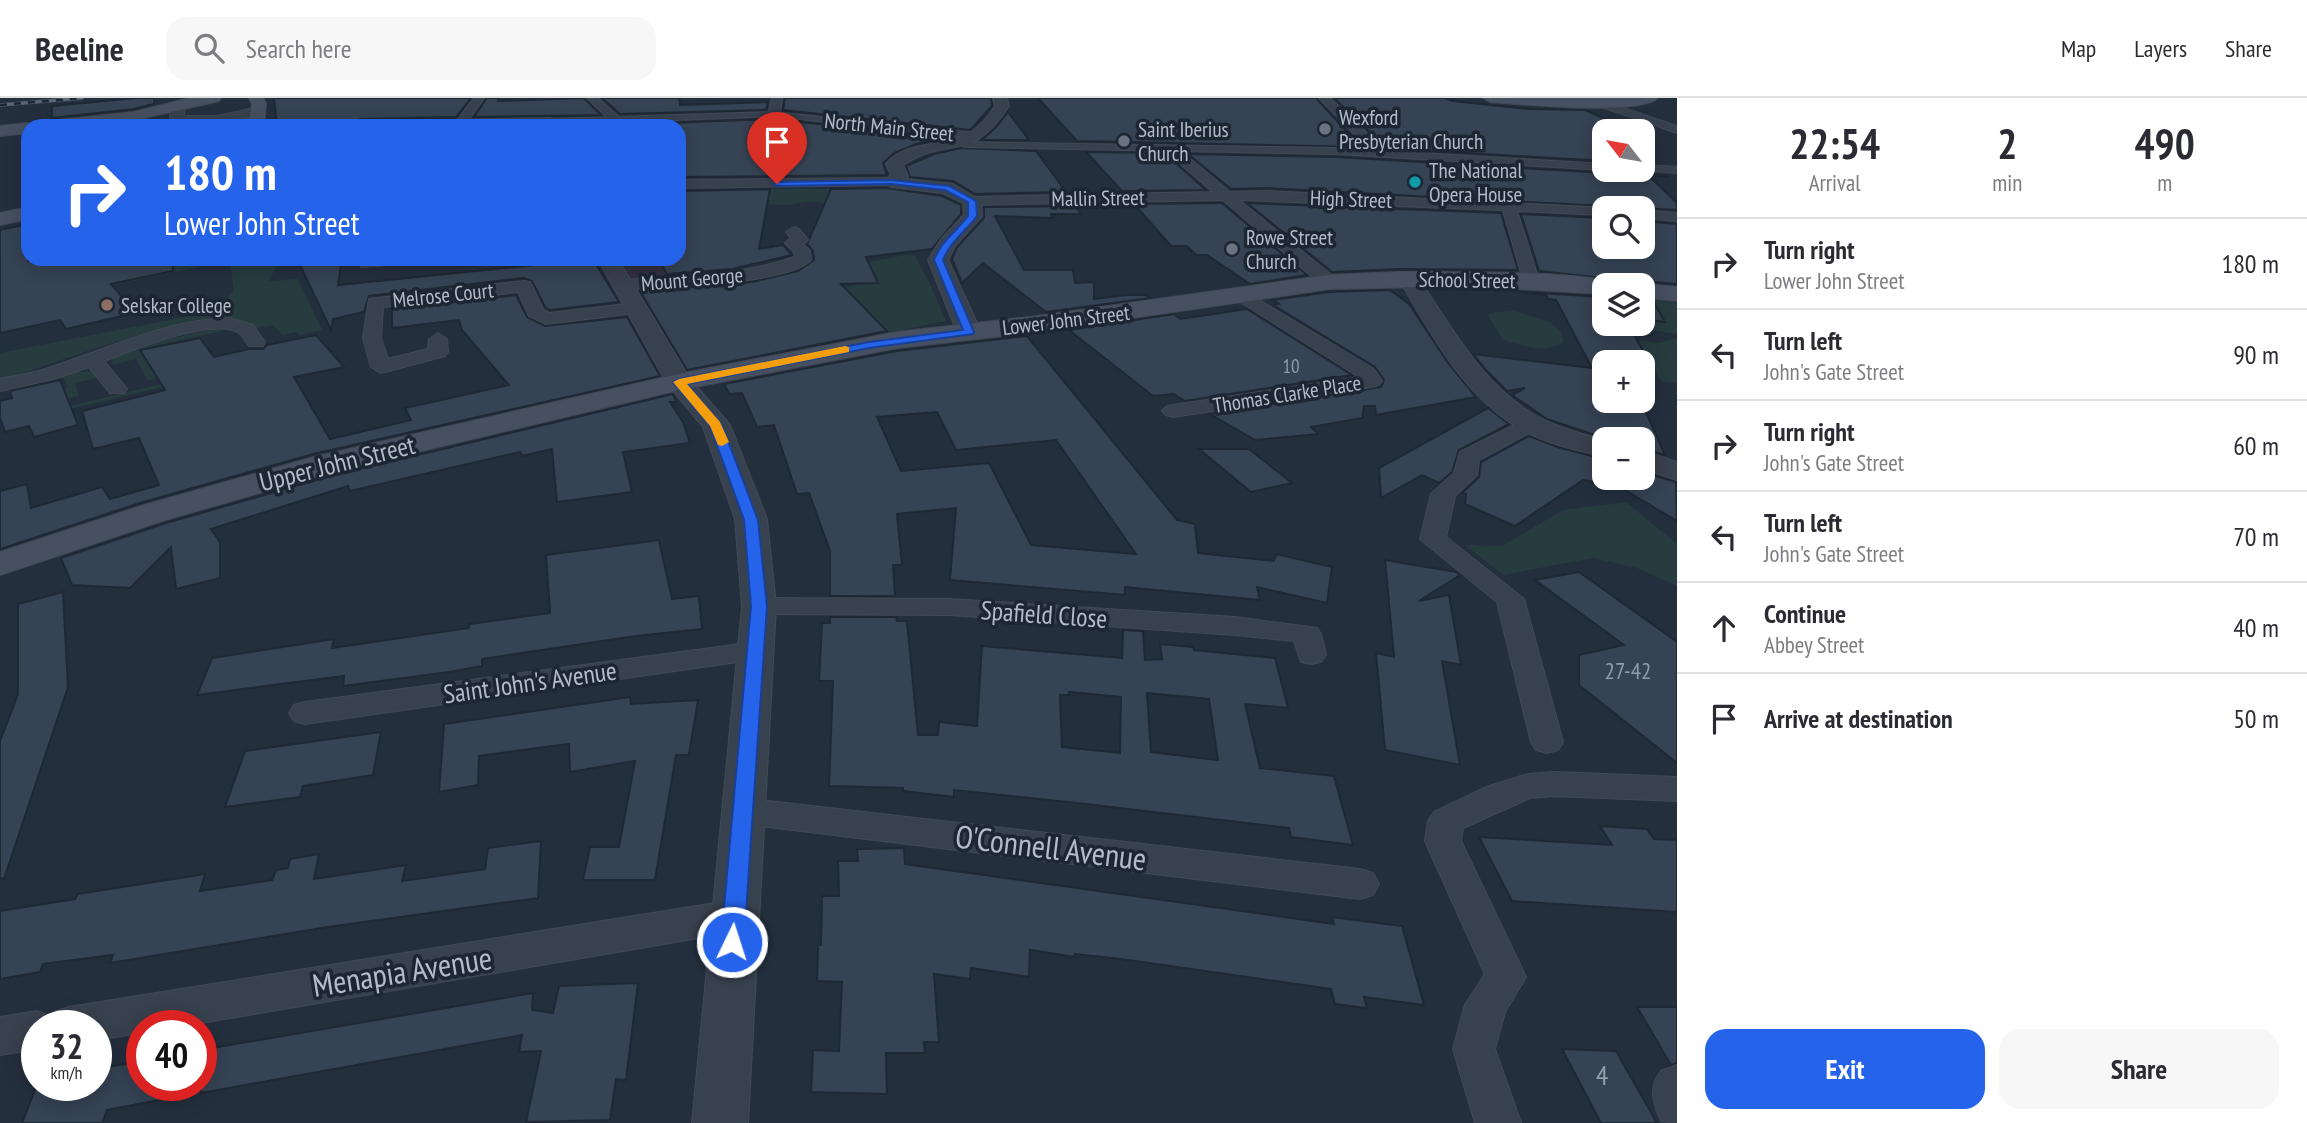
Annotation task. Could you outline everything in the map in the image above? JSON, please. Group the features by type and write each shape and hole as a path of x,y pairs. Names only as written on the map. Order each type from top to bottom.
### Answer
{"main road":[{"path":"118,119 138,117 191,101 214,98"},
{"path":"1490,98 1579,104 1651,98"},
{"path":"0,131 21,129"},
{"path":"0,219 21,215"},
{"name":"School Street","path":"1329,282 1409,279 1531,280 1592,287"},
{"name":"Lower John Street","path":"679,382 869,345 1329,282"},
{"path":"1655,292 1677,294"},
{"name":"Upper John Street","path":"0,564 153,513 325,464 679,382"}],"street":[{"path":"464,119 479,98"},
{"path":"592,98 615,119"},
{"path":"774,114 777,98"},
{"path":"891,182 900,176 894,164 912,150 970,140 995,120 1002,106 1000,98"},
{"path":"1324,98 1367,140 1372,153"},
{"path":"1579,104 1612,119"},
{"path":"1603,104 1677,130"},
{"path":"178,106 177,118 181,119"},
{"path":"215,119 228,118 256,106"},
{"name":"North Main Street","path":"642,119 774,114 970,140 1165,150 1311,150 1592,166"},
{"path":"1165,150 1174,152 1329,282"},
{"path":"1656,169 1677,170"},
{"path":"686,184 891,182 947,188 972,201 973,216 961,231 944,245 938,260 969,332"},
{"name":"Mallin Street","path":"972,201 1223,195"},
{"name":"High Street","path":"1223,195 1592,210"},
{"path":"1508,206 1520,236 1520,246 1531,280"},
{"path":"1655,215 1677,216"},
{"name":"Mount George","path":"625,285 728,278 782,269 803,260 802,251 793,243 800,240 794,232"},
{"name":"Melrose Court","path":"518,266 535,312 546,319 636,308"},
{"path":"613,266 679,382 716,425 751,520 759,606 720,1123"},
{"path":"1409,279 1467,372 1493,398 1530,423 1592,444"},
{"name":"Melrose Court","path":"438,339 438,352 381,367 372,338 375,303 524,286"},
{"name":"Thomas Clarke Place","path":"1173,411 1372,381 1367,373 1242,295"},
{"path":"0,385 52,373 137,340 209,325 225,324 246,329 256,342"},
{"path":"92,358 117,389"},
{"path":"1530,423 1468,457 1465,475 1443,494 1433,539 1510,599 1548,742"},
{"path":"1655,464 1677,471"},
{"name":"Spafield Close","path":"759,606 949,607 1235,626 1307,634 1311,655"},
{"name":"Saint John's Avenue","path":"304,713 756,651"},
{"path":"1498,1123 1474,1049 1486,1005 1506,976 1443,842 1446,821 1501,795 1528,786 1555,784 1677,789"},
{"name":"O'Connell Avenue","path":"743,811 1360,884"},
{"name":"Menapia Avenue","path":"112,1019 734,916"},
{"path":"0,1036 21,1033"},
{"path":"1677,1086 1674,1089 1677,1106"}],"shaded area":[{"path":"734,237 759,264 633,280 624,266 686,266 686,256"}],"green space":[{"path":"771,189 857,189 827,205 815,202 765,204"},
{"path":"905,255 915,256 946,321 885,333 870,325 865,308 844,287 856,285 852,268 858,264"},
{"path":"122,266 203,266 106,287"},
{"path":"230,266 276,266 269,281 298,279 322,330 300,335 296,332 283,335 273,325 255,329 237,320 208,320 132,337 0,380 0,353 200,314 226,300 234,290"},
{"path":"1655,300 1677,303 1677,334 1655,331 1655,321 1665,321 1662,316 1655,315"},
{"path":"1514,311 1550,322 1562,332 1563,342 1549,348 1541,348 1503,340 1488,315"},
{"path":"217,328 225,330 152,347 184,382 57,412 50,393 68,388 61,373 94,371 97,378 75,383 79,396 66,399 69,406 166,383 165,376 148,381 136,359 113,365 111,356 142,345"},
{"path":"1677,339 1677,383 1661,381 1655,371 1655,350 1643,350 1637,340 1659,343"},
{"path":"1626,502 1677,544 1677,586 1637,568 1593,558 1503,575 1465,545 1502,546 1563,510"}],"building":[{"path":"154,98 154,104 134,109 52,118 52,106"},
{"path":"274,98 471,98 456,117 276,119"},
{"path":"487,98 499,98 498,101 584,98 601,115 474,117"},
{"path":"602,98 679,98 680,105 768,102 766,110 620,114"},
{"path":"785,98 991,98 992,106 970,130 783,110"},
{"path":"1038,98 1316,98 1361,147 1077,141"},
{"path":"1334,98 1445,98 1529,109 1585,110 1606,119 1592,119 1592,160 1379,148 1373,135"},
{"path":"1008,112 1029,140 982,140 997,126"},
{"path":"772,119 948,138 916,144 894,153 883,163 887,175 686,177 686,122"},
{"path":"961,148 1036,151 1066,192 975,194 953,181 910,177 906,166 934,154"},
{"path":"1086,152 1158,153 1169,157 1206,190 1122,191"},
{"path":"1188,154 1336,157 1592,172 1592,182 1655,182 1677,203 1677,210 1655,209 1655,196 1592,196 1592,205 1267,188 1231,189"},
{"path":"887,188 942,196 961,205 961,214 932,249 866,257 878,283 841,284 887,331 687,370 640,291 752,282 798,271 814,260 813,251 807,244 831,189"},
{"path":"770,189 759,249 783,245 792,255 732,269 667,274 662,266 686,266 686,191"},
{"path":"1222,203 1307,275 1250,284 1207,255 1196,255 1187,246 1171,246 1134,204"},
{"path":"1247,203 1501,213 1518,270 1398,269 1332,272"},
{"path":"1075,206 1081,214 1051,214 1052,218 995,216 1024,270 1073,270 1075,283 1094,282 1094,299 1128,295 1146,295 1150,298 1046,312 983,263 962,283 952,259 957,247 984,218 984,207"},
{"path":"1521,214 1592,217 1592,259 1655,259 1655,222 1677,224 1677,284 1655,282 1655,273 1592,273 1592,277 1539,271"},
{"path":"21,226 21,266 173,266 173,271 111,284 135,313 66,329 60,320 0,333 0,230"},
{"path":"300,266 341,266 338,285 524,266 597,266 619,302 550,310 545,307 532,281 524,278 369,296 364,312 333,319 331,330"},
{"path":"1390,290 1409,304 1448,363 1476,397 1376,415 1375,406 1364,406 1362,418 1311,427 1319,434 1255,440 1210,414 1381,387 1384,380 1375,367 1273,305 1279,304 1273,300 1329,292"},
{"path":"1519,292 1592,296 1592,336 1635,336 1643,350 1592,350 1592,368 1556,300 1548,299 1546,295"},
{"path":"516,295 527,317 545,326 627,317 660,376 313,454 140,503 0,549 0,491 27,484 31,508 102,487 110,499 159,485 139,438 93,449 82,411 165,390 140,350 200,338 214,357 249,349 263,349 267,345 316,335 344,367 294,377 330,439 411,420 405,408 509,385 462,330 459,320 392,328 392,309"},
{"path":"1655,304 1665,322 1655,321"},
{"path":"1247,309 1352,375 1185,401 1174,394 1153,396 1069,330 1174,314 1180,319"},
{"path":"1027,336 1177,520 1195,524 1198,553 1274,561 1276,554 1332,567 1327,603 1257,587 1260,600 1125,587 1125,595 950,580 956,508 897,514 902,565 893,565 895,596 830,596 830,551 809,493 797,494 774,425 757,427 742,393 729,394 724,384 897,351","holes":["937,412 956,450 1056,440 1136,554 1031,545 989,463 901,471 877,417"]},
{"path":"1473,354 1592,368 1592,413 1646,413 1653,427 1592,427 1592,434 1547,419 1512,395 1525,388 1507,391"},
{"path":"60,380 78,425 34,437 29,426 5,432 0,418 0,401 12,398 10,391"},
{"path":"673,394 676,402 670,402 683,422 690,443 623,452 632,492 557,502 552,449 522,456 520,452 350,491 348,486 211,529 220,542 220,578 176,589 171,547 130,588 72,585 61,558 166,523 334,475"},
{"path":"1488,408 1509,424 1459,450 1452,472 1439,483 1422,475 1381,498 1379,468"},
{"path":"1655,432 1665,455 1655,452"},
{"path":"1529,436 1560,448 1592,456 1592,482 1583,480 1515,526 1465,504 1466,494 1462,493 1479,477 1481,462"},
{"path":"1199,449 1249,449 1292,483 1251,492"},
{"path":"1655,476 1676,482 1677,521 1625,490 1655,490"},
{"path":"659,540 672,599 699,596 702,629 482,659 482,666 343,686 344,676 197,695 212,658 334,639 332,648 550,613 546,555"},
{"path":"1385,560 1456,572 1460,575 1419,601 1449,595 1461,665 1442,661 1460,765 1385,750 1376,653 1394,657"},
{"path":"1579,572 1677,642 1677,763 1579,685 1579,655 1624,645 1535,580"},
{"path":"63,592 68,687 4,879 0,878 0,741 18,694 18,604"},
{"path":"830,617 896,617 897,621 907,621 918,735 938,735 939,722 977,726 982,646 1122,658 1123,630 1143,631 1145,660 1162,659 1160,644 1275,658 1288,708 1245,704 1260,768 1334,776 1353,845 1291,837 1289,828 1077,803 954,790 954,797 903,791 903,788 829,786 833,681 819,681 822,623 830,623","holes":["1069,692 1121,697 1120,753 1062,747 1060,695 1069,695","1147,693 1209,699 1218,760 1151,752"]},
{"path":"630,697 631,704 698,700 689,755 676,755 655,880 583,880 590,847 619,847 635,761 570,772 569,744 479,756 478,785 439,792 444,724"},
{"path":"381,732 373,775 303,786 300,797 225,807 245,751"},
{"path":"1600,826 1647,829 1654,839 1677,840 1677,912 1512,901 1479,837 1612,845"},
{"path":"541,841 538,898 328,927 110,963 113,955 43,964 40,972 0,979 0,911 75,899 78,894 205,874 200,891 272,880 276,870 288,868 290,859 319,854 314,879 406,865 402,881 485,869 488,848"},
{"path":"904,848 905,864 1334,924 1332,917 1402,926 1424,1005 1364,997 1367,1008 1335,1004 1331,989 1121,959 1075,954 1075,957 1030,950 1029,977 971,968 970,979 934,974 939,1042 924,1042 925,1053 886,1053 887,1094 811,1092 813,1050 839,1051 842,982 817,981 822,896 839,896 838,861 858,861 857,849"},
{"path":"638,983 626,1080 616,1079 610,1120 526,1122 541,1051 519,1052 522,1035 217,1090 217,1047 533,993 532,1010 553,1013 559,986"},
{"path":"1637,1007 1677,1007 1677,1063 1671,1065"},
{"path":"1562,1049 1616,1051 1657,1123 1601,1123"},
{"path":"126,1064 126,1101 154,1101 107,1110 102,1123 22,1123 31,1101 112,1101 112,1066"}],"railway":[{"path":"0,105 82,98"}],"slow traffic":[{"path":"722,442 716,425 679,382 845,350"}],"place":[{"name":"Wexford Presbyterian Church","path":"1325,129"},
{"name":"Saint Iberius Church","path":"1124,141"},
{"name":"The National Opera House","path":"1415,182"},
{"name":"Rowe Street Church","path":"1232,249"},
{"name":"Selskar College","path":"107,305"}],"route":[{"path":"732,942 759,606 751,520 716,425 679,382 897,340 969,332 938,260 944,245 961,231 973,216 972,201 947,188 891,182 777,184"}]}
